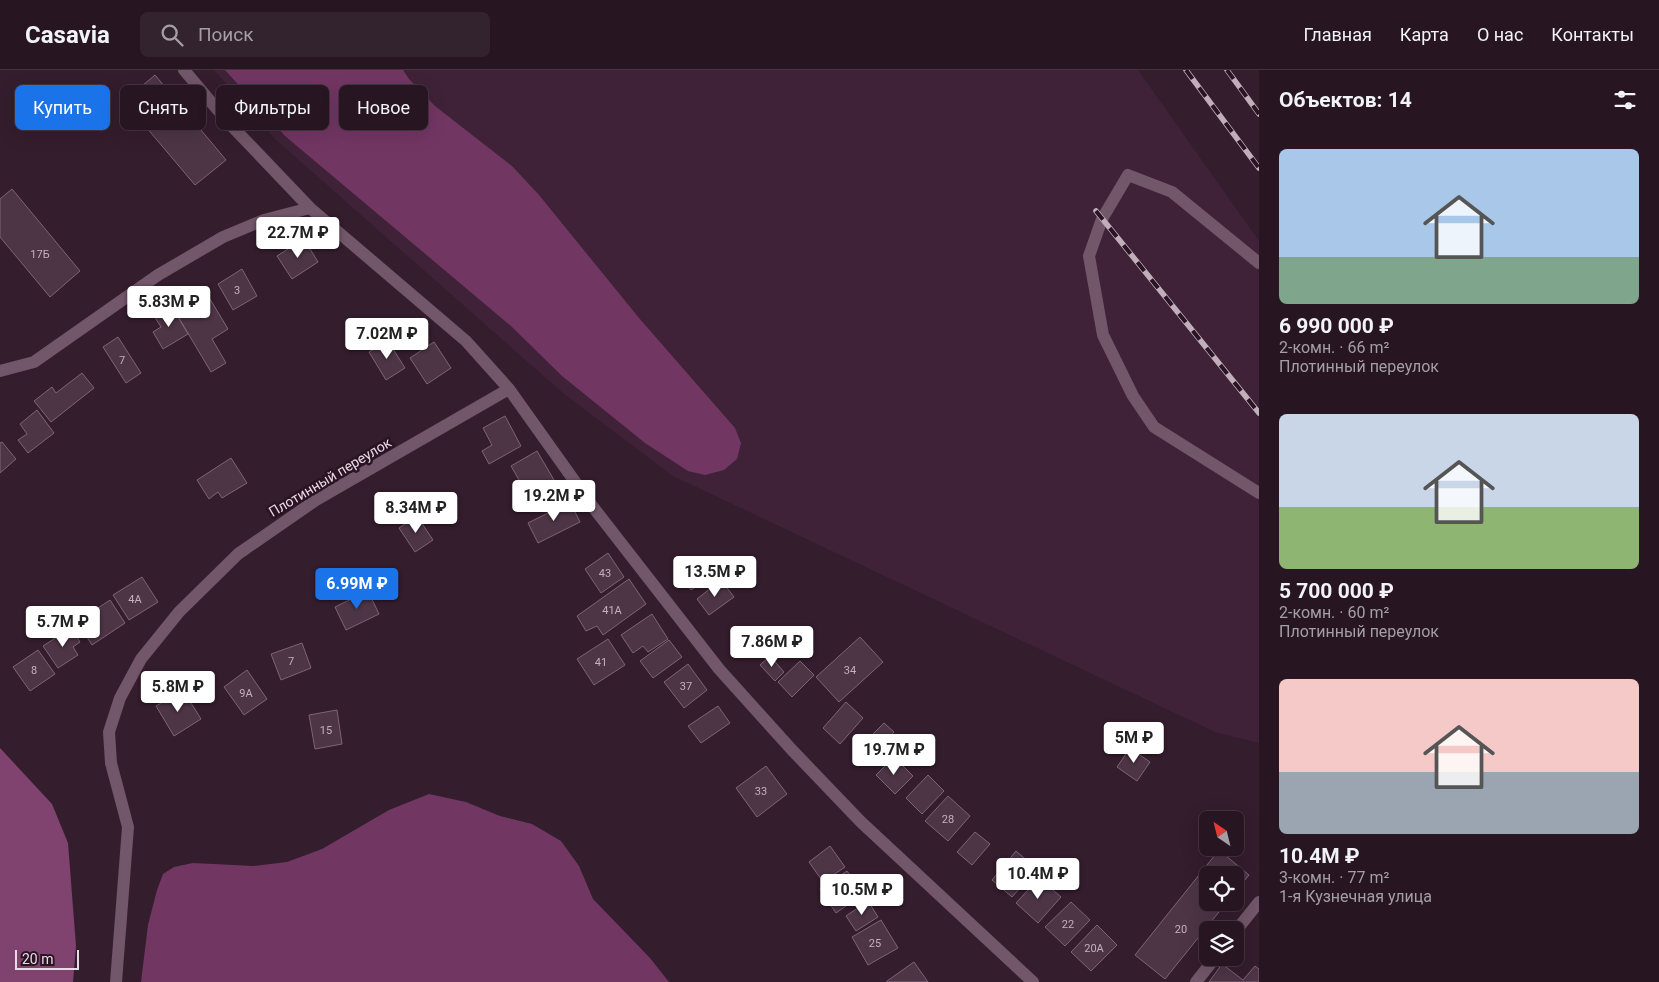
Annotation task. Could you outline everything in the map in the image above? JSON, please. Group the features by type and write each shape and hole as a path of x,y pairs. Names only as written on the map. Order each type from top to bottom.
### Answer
{"street":[{"path":"184,70 227,120 310,208 466,342 509,389 593,507 719,669 792,750 862,822 1033,982"},
{"path":"1259,263 1172,192 1128,175 1102,219 1089,256 1104,335 1133,396 1154,427 1259,493"},
{"path":"0,371 34,362 158,275 223,237 264,220 310,208"},
{"name":"Плотинный переулок","path":"116,982 128,827 112,764 109,732 120,698 141,659 179,612 238,554 316,500 509,389"},
{"path":"1244,921 1259,902"},
{"path":"1196,982 1209,966"}],"shaded area":[{"path":"214,70 1138,70 1259,241 1259,743 1215,732 673,476 564,394 267,130 329,130 329,85 227,85"},
{"path":"225,70 403,70 415,85 339,85 339,130 428,130 428,99 512,166 539,195 639,318 735,428 741,443 737,459 724,470 705,475 688,471 645,443 562,376 511,326 285,136 280,130 329,130 329,85 239,85"},
{"path":"0,748 52,804 68,843 76,946 73,982 0,982"},
{"path":"429,794 466,802 500,816 532,824 561,841 579,866 593,899 650,958 669,982 141,982 148,925 163,874 174,867 193,863 253,866 287,862 322,849 389,810"}],"building":[{"path":"155,75 163,85 143,85"},
{"path":"149,130 201,130 226,160 195,185"},
{"path":"12,189 80,271 50,297 0,237 0,199"},
{"path":"304,239 318,262 292,279 277,256"},
{"path":"242,269 257,296 233,310 218,284"},
{"path":"204,289 228,329 212,339 226,363 211,372 173,308"},
{"path":"171,305 188,334 163,349 153,332 161,327 154,316"},
{"path":"118,337 141,373 126,383 103,347"},
{"path":"388,341 405,368 386,380 369,352"},
{"path":"434,342 451,368 427,384 410,358"},
{"path":"82,373 94,388 51,422 34,401 52,387 56,393"},
{"path":"37,410 54,433 28,453 18,440 27,434 20,424"},
{"path":"505,416 521,446 489,464 482,451 492,445 483,428"},
{"path":"2,442 16,459 0,473 0,443"},
{"path":"537,451 554,480 542,487 548,497 523,511 513,493 523,487 511,466"},
{"path":"231,458 247,483 222,498 218,492 209,499 197,480"},
{"path":"570,502 580,522 538,543 528,523"},
{"path":"417,516 433,540 415,552 399,528"},
{"path":"608,553 624,577 601,593 585,569"},
{"path":"699,557 712,576 691,590 678,572"},
{"path":"142,577 158,602 129,620 113,595"},
{"path":"629,579 646,604 603,635 597,626 586,631 577,616"},
{"path":"721,580 734,597 709,615 697,599"},
{"path":"368,591 379,614 346,630 335,607"},
{"path":"110,600 125,623 92,645 77,622"},
{"path":"652,614 668,639 648,652 643,646 633,653 621,635"},
{"path":"71,628 80,642 73,647 78,655 58,668 43,646"},
{"path":"860,637 883,662 839,702 816,677"},
{"path":"608,639 625,665 594,685 577,659"},
{"path":"669,640 682,657 653,678 640,661"},
{"path":"302,643 311,668 281,680 271,654"},
{"path":"38,650 55,674 30,691 13,667"},
{"path":"770,656 784,672 775,681 760,665"},
{"path":"800,661 814,675 792,697 778,682"},
{"path":"688,664 707,690 684,708 664,682"},
{"path":"247,670 267,699 244,715 224,687"},
{"path":"183,690 201,719 174,736 156,706"},
{"path":"846,702 863,718 840,744 823,728"},
{"path":"718,706 730,723 701,743 688,726"},
{"path":"337,710 342,744 315,749 309,715"},
{"path":"884,723 894,732 882,745 872,735"},
{"path":"1130,748 1150,762 1137,781 1117,767"},
{"path":"894,757 913,776 895,794 876,775"},
{"path":"766,766 787,794 757,817 736,788"},
{"path":"928,775 944,791 922,814 906,798"},
{"path":"948,796 970,816 948,841 925,821"},
{"path":"975,832 990,844 972,865 957,852"},
{"path":"830,846 845,867 823,882 809,862"},
{"path":"1016,851 1037,869 1012,897 992,880"},
{"path":"1214,856 1226,856 1238,866 1206,866"},
{"path":"847,871 863,894 836,913 820,889"},
{"path":"1244,871 1249,875 1244,881"},
{"path":"1199,875 1199,911 1220,911 1212,921 1199,921 1199,937 1165,979 1135,955"},
{"path":"1039,878 1061,897 1038,923 1016,903"},
{"path":"868,901 878,917 856,931 846,916"},
{"path":"1071,902 1090,920 1065,946 1045,927"},
{"path":"881,920 898,948 868,965 852,937"},
{"path":"1097,925 1117,945 1091,971 1071,952"},
{"path":"914,962 928,982 887,982 887,981"},
{"path":"1221,966 1225,966 1243,980 1255,966 1259,969 1259,982 1209,982"}],"railway":[{"path":"1186,70 1259,168"},
{"path":"1227,70 1259,114"},
{"path":"1096,211 1259,413"}]}
